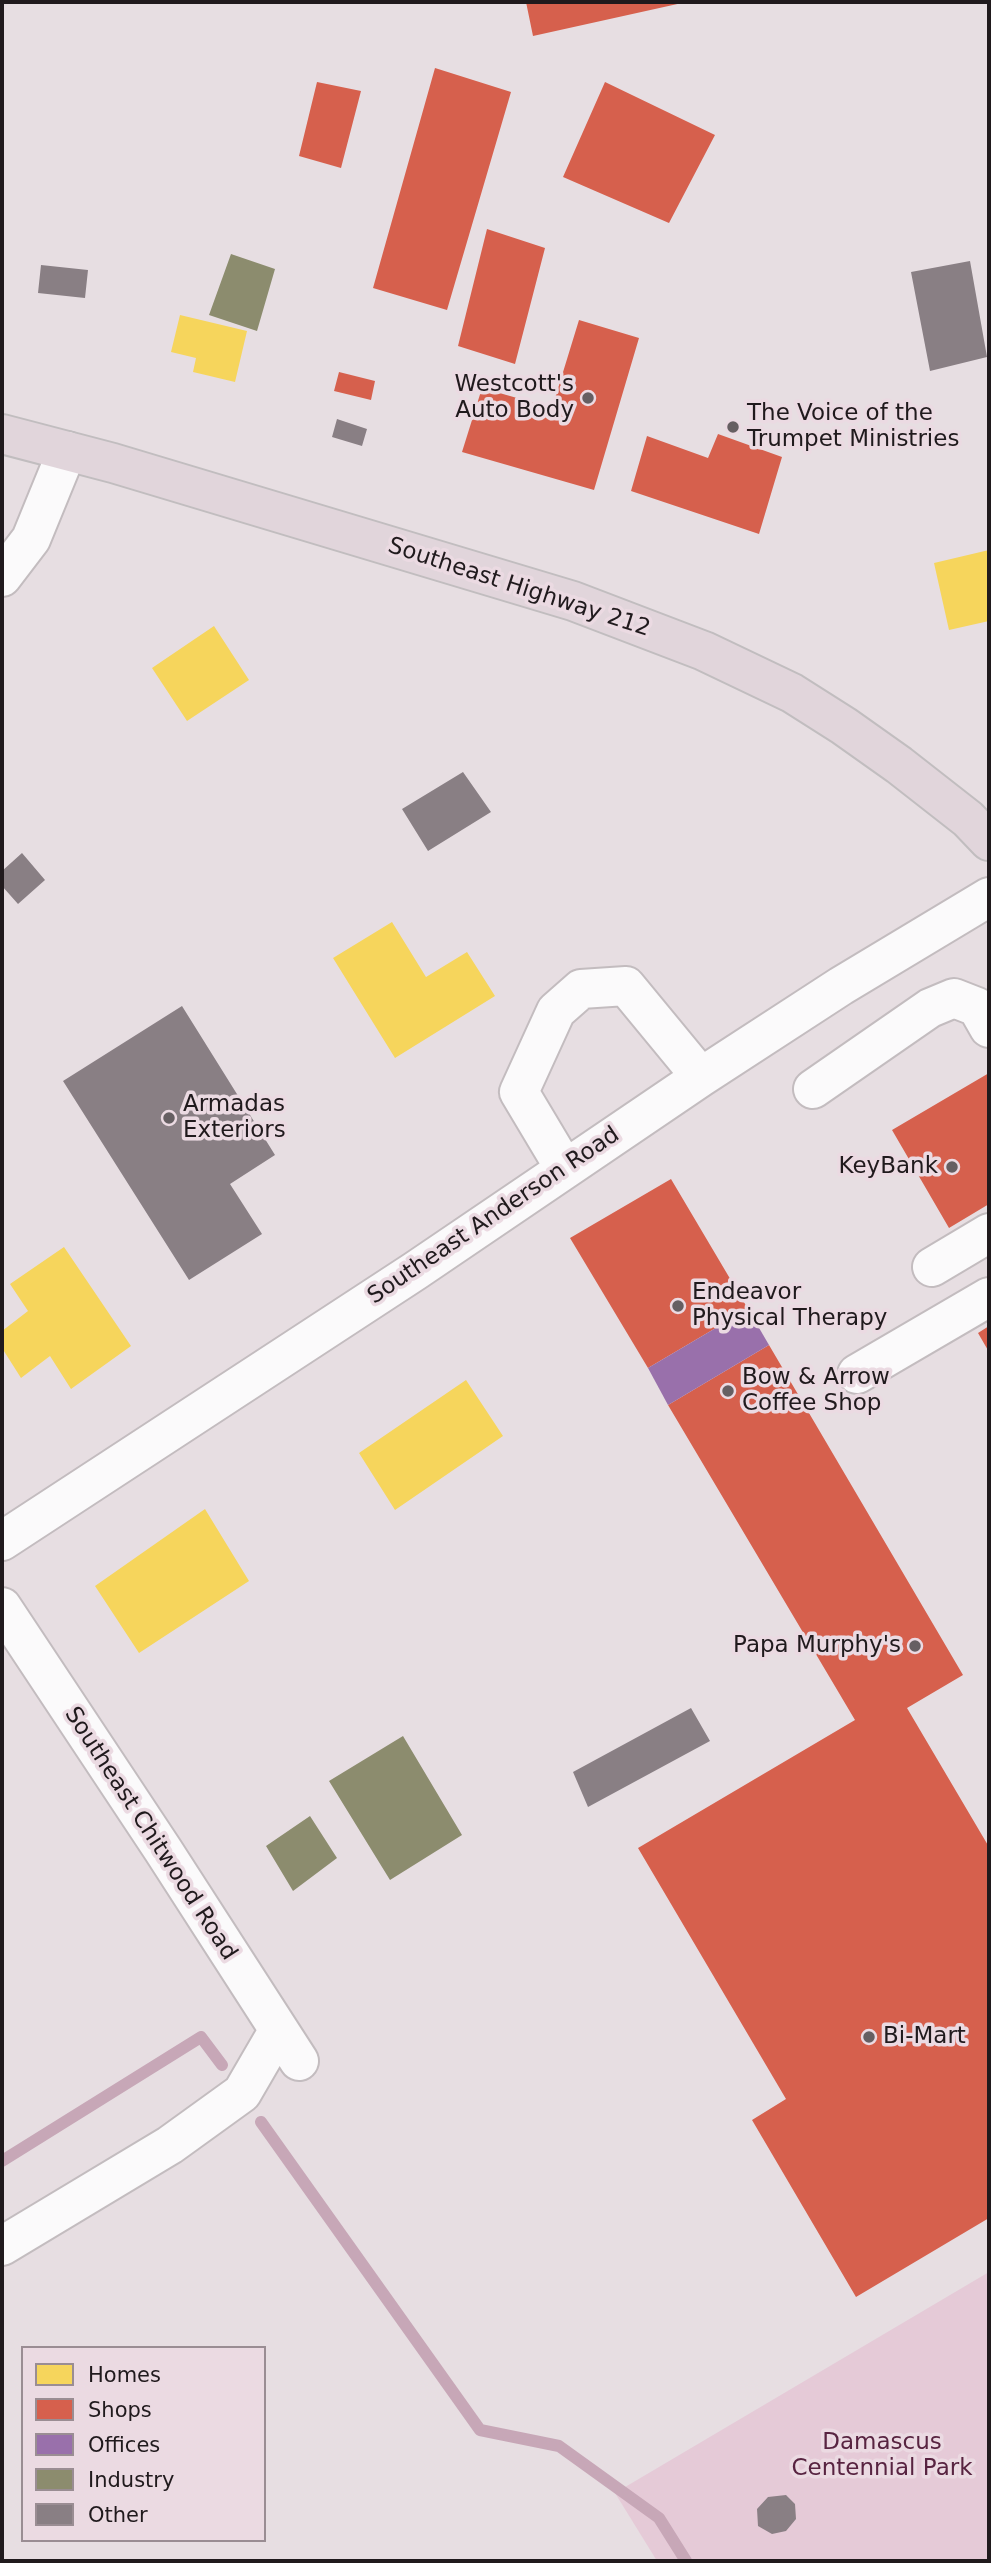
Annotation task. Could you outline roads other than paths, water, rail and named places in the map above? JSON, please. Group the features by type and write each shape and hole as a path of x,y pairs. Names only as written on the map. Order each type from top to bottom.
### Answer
{"highway":[{"name":"Southeast Highway 212","path":"2,434 573,601 704,651 792,693 844,726 968,819 989,841"}],"street":[{"path":"2,577 31,539 67,451"},
{"name":"Southeast Anderson Road","path":"2,1541 415,1271 701,1077 841,986 989,897"},
{"path":"565,1169 519,1092 556,1011 581,989 626,986 701,1077"},
{"path":"813,1089 930,1008 954,998 977,1007 989,1028"},
{"path":"932,1267 989,1233"},
{"path":"857,1374 989,1297"},
{"name":"Southeast Chitwood Road","path":"2,1607 163,1850 288,2046 242,2093 170,2145 2,2246"}],"waterway":[{"path":"2,2161 201,2037 222,2065"},
{"path":"261,2122 480,2430 559,2446 659,2518 686,2561"}],"place":[{"name":"Westcott's Auto Body","path":"588,398"},
{"name":"The Voice of the Trumpet Ministries","path":"733,427"},
{"name":"Armadas Exteriors","path":"169,1118"},
{"name":"KeyBank","path":"952,1167"},
{"name":"Endeavor Physical Therapy","path":"678,1306"},
{"name":"Bow & Arrow Coffee Shop","path":"728,1391"},
{"name":"Papa Murphy's","path":"915,1646"},
{"name":"Bi-Mart","path":"869,2037"}],"park label":[{"name":"Damascus Centennial Park","path":"882,2456"}]}
